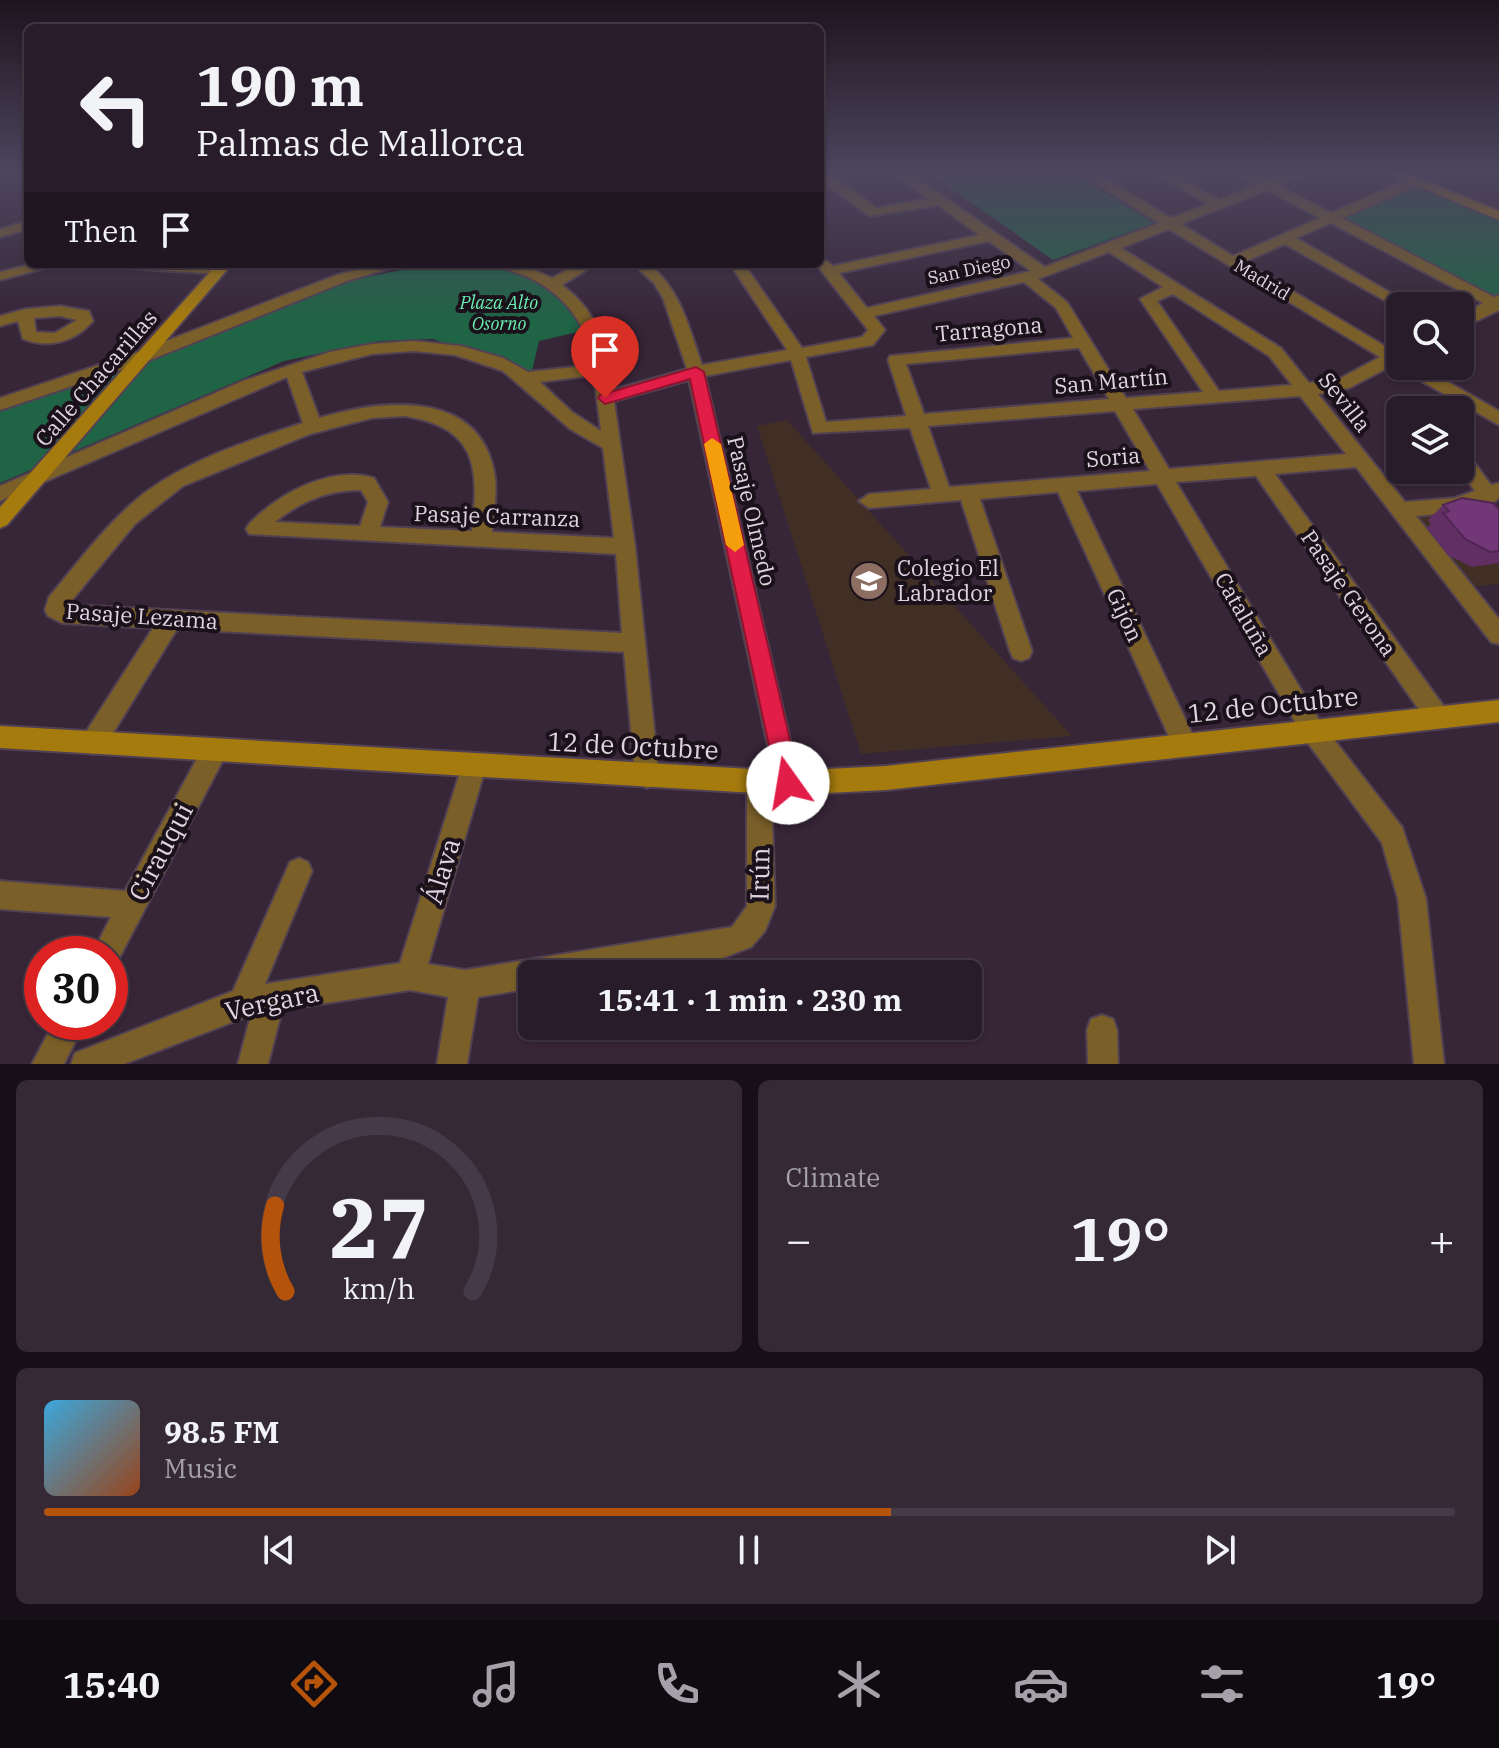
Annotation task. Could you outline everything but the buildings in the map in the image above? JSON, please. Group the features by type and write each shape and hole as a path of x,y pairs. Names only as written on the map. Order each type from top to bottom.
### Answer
{"street":[{"name":"Cataluña","path":"968,222 1035,276 1062,305 1313,731 1393,836 1412,899 1429,1064"},
{"name":"Madrid","path":"1163,222 1386,352"},
{"name":"San Diego","path":"865,313 1035,276 1177,222"},
{"path":"1231,262 1323,222"},
{"path":"1339,222 1498,302"},
{"path":"0,233 24,226"},
{"path":"825,265 989,237"},
{"path":"1285,238 1386,295"},
{"name":"Sevilla","path":"1110,247 1275,352 1499,635"},
{"path":"605,398 696,372 867,341 877,330 825,265"},
{"path":"0,276 35,268"},
{"name":"Calle Chacarillas","path":"0,520 221,268"},
{"path":"0,404 144,356 338,271 363,268"},
{"path":"514,268 552,284 587,319 598,343 625,546 647,776"},
{"path":"552,284 582,268"},
{"name":"Pasaje Olmedo","path":"645,268 660,280 671,298 696,372 788,783"},
{"path":"740,268 797,353"},
{"path":"1174,288 1148,299 1215,397"},
{"path":"1474,315 1498,302"},
{"path":"0,321 25,314"},
{"name":"Tarragona","path":"917,421 896,360 1086,342"},
{"path":"0,494 292,369 362,351 429,347 483,357 527,378 576,425 613,446"},
{"name":"San Martín","path":"797,353 819,429 1306,390 1343,384 1386,366"},
{"path":"292,369 313,425"},
{"path":"527,378 601,369"},
{"name":"Madrid","path":"1437,380 1495,412"},
{"name":"Pasaje Lezama","path":"481,539 484,465 474,444 458,428 419,412 386,409 349,414 207,467 157,493 124,521 57,603 56,610 62,614 634,643"},
{"path":"917,421 943,496"},
{"name":"Soria","path":"869,501 1360,460"},
{"name":"Pasaje Gerona","path":"1261,469 1437,716"},
{"path":"1399,510 1456,505 1494,493 1474,472"},
{"name":"Pasaje Carranza","path":"367,535 378,502 367,483 341,481 293,499 268,515 256,529 367,535 625,546"},
{"name":"Gijón","path":"1065,486 1185,744"},
{"path":"969,494 1021,651"},
{"path":"93,743 171,619"},
{"name":"12 de Octubre","path":"0,737 788,783 886,778 1499,711"},
{"name":"Cirauqui","path":"116,936 215,750"},
{"name":"Álava","path":"410,976 474,766"},
{"name":"Irún","path":"623,960 720,945 744,937 758,918 761,906 759,783"},
{"path":"253,1064 257,1000 299,871"},
{"path":"0,895 133,905"},
{"name":"Vergara","path":"86,1064 257,1000 410,976 465,985"},
{"name":"Irún","path":"465,985 518,976"},
{"path":"452,1064 465,985"},
{"path":"1102,1030 1103,1064"},
{"path":"47,1064 60,1040"}],"shaded area":[{"name":"Colegio El Labrador","path":"787,420 1072,736 861,754 757,426"},
{"path":"1485,506 1499,518 1499,584 1469,587 1413,516"}],"green space":[{"path":"999,222 1154,223 1053,260"},
{"path":"1343,222 1499,222 1499,293 1493,296"},
{"name":"Plaza Alto Osorno","path":"411,268 498,268 539,282 557,294 571,310 582,331 539,341 531,375 433,339 379,341 284,361 0,483 0,406 338,283"}],"slow traffic":[{"path":"712,444 735,545"}],"place":[{"name":"Colegio El Labrador","path":"869,581"}],"route":[{"path":"605,398 696,372 788,783"}]}
